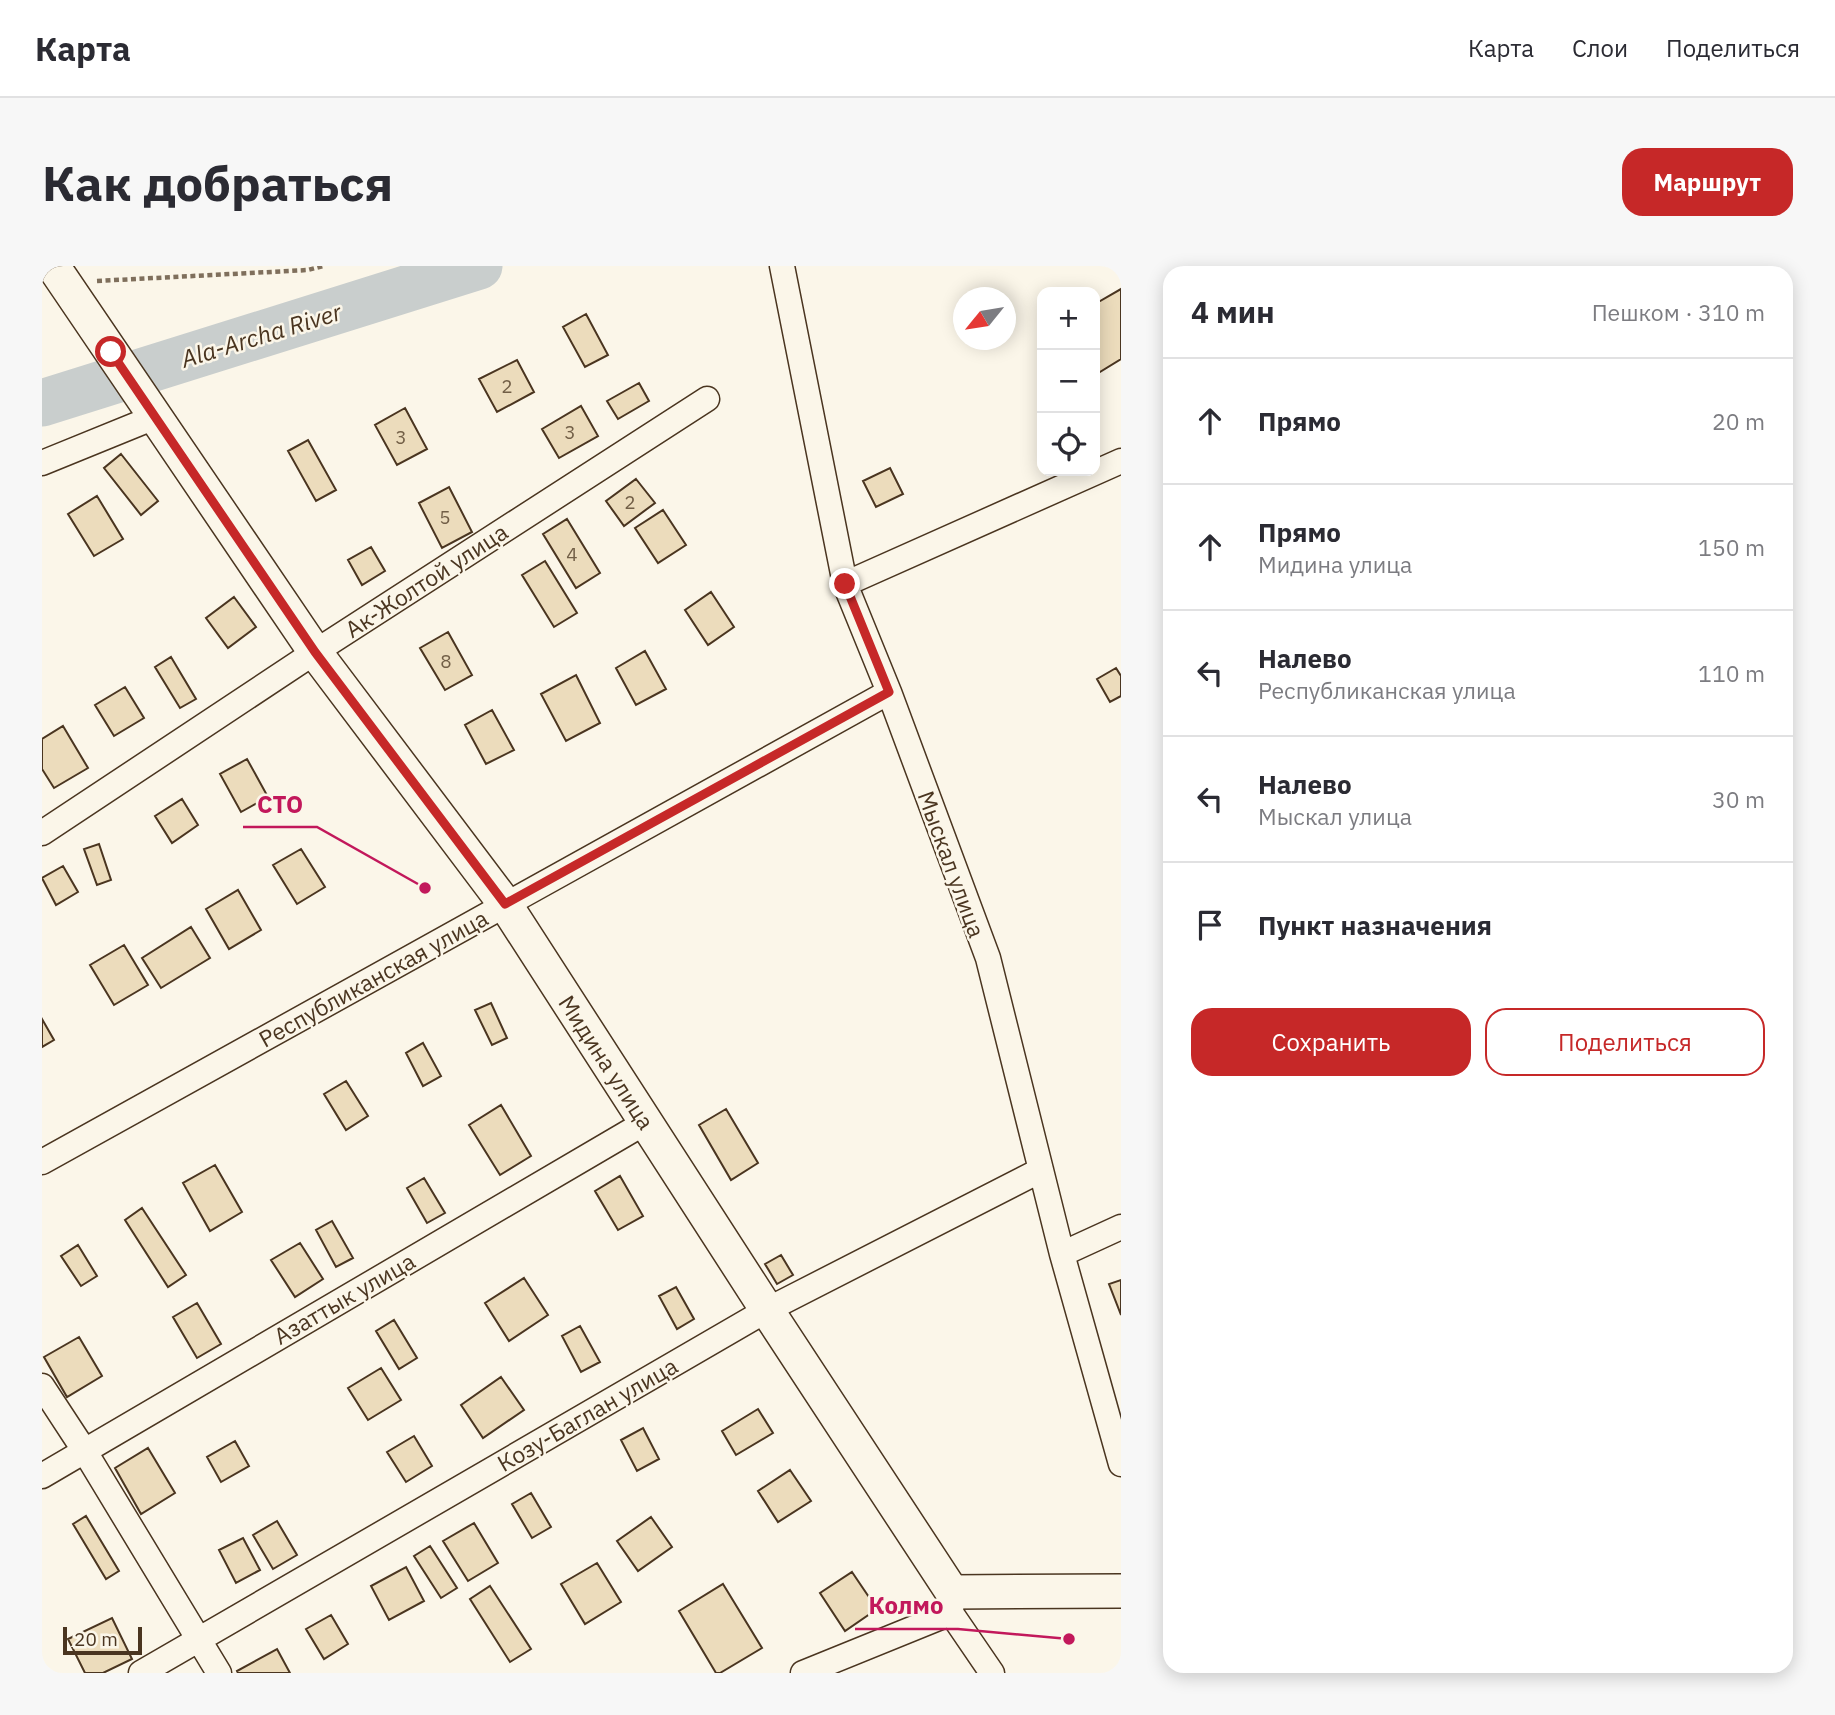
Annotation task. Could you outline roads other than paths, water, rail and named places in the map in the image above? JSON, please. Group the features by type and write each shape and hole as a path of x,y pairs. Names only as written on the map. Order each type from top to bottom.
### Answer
{"street":[{"name":"Мыскал улица","path":"782,266 845,584 889,692 988,958 1062,1254 1121,1464"},
{"name":"Мидина улица","path":"58,274 315,652 505,904 767,1310 951,1602"},
{"name":"Ак-Жолтой улица","path":"42,834 315,652 707,400"},
{"path":"42,463 152,412"},
{"path":"845,584 1119,465"},
{"name":"Республиканская улица","path":"42,1162 889,692"},
{"name":"Азаттык улица","path":"42,1476 646,1122"},
{"name":"Козу-Баглан улица","path":"141,1673 767,1310 1041,1170"},
{"path":"1062,1254 1121,1227"},
{"path":"42,1386 84,1450 219,1673"},
{"path":"803,1673 951,1602 1121,1591"},
{"path":"951,1602 992,1673"}],"waterway":[{"name":"Ala-Archa River","path":"42,403 479,266"}],"place":[{"name":"СТО","path":"425,888"},
{"name":"Колмо","path":"1069,1639"}]}
